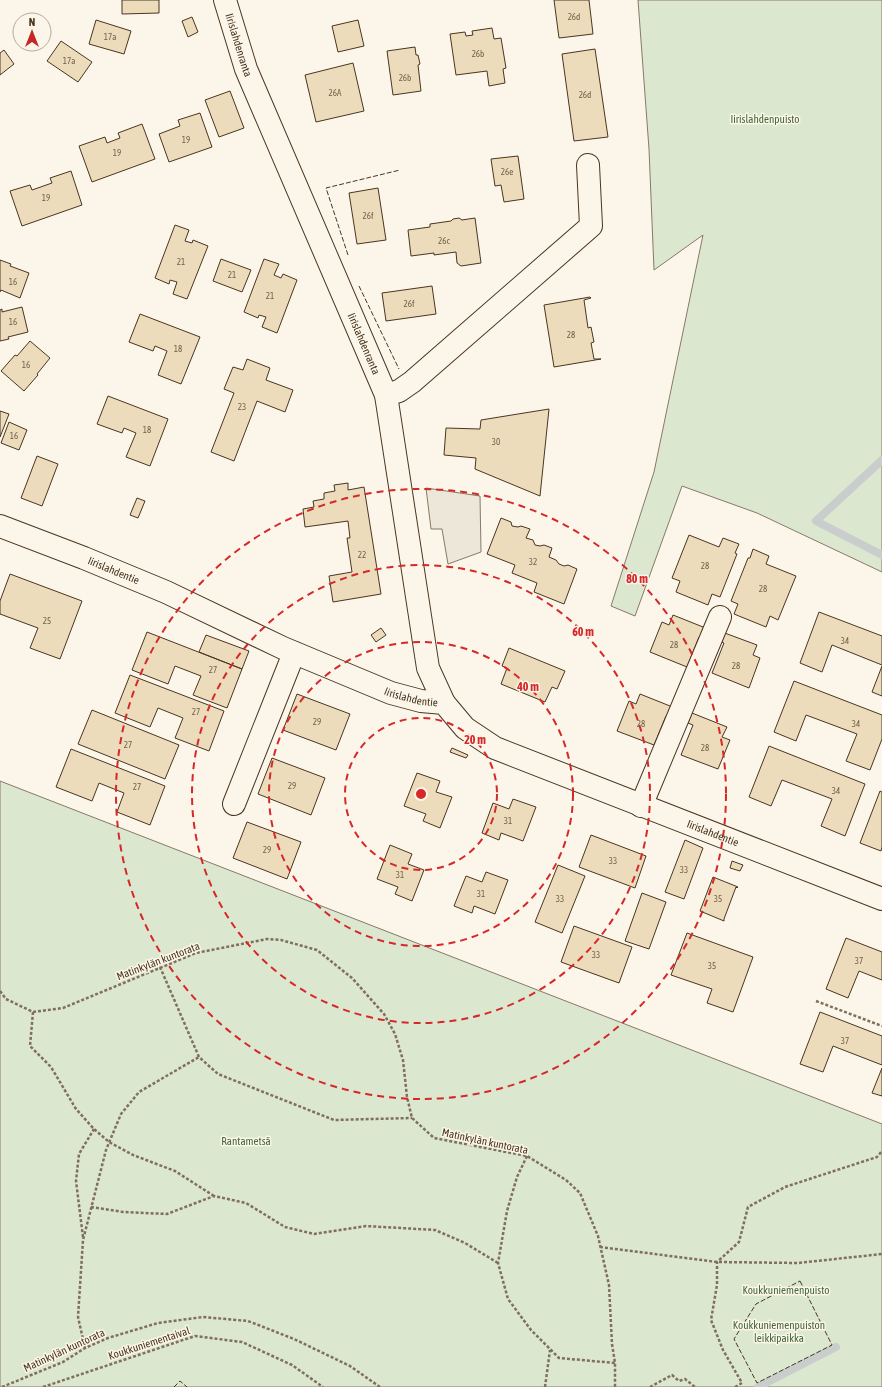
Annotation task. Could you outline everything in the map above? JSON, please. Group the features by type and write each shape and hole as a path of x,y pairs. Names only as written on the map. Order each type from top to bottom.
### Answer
{"street":[{"name":"Iirislahdenranta","path":"225,0 246,69 386,395 428,668 444,703"},
{"path":"386,395 398,391 412,382 591,226 588,165"},
{"name":"Iirislahdentie","path":"0,526 84,558 166,592 294,653 391,693 421,701 444,703 466,728 495,748 882,899"},
{"path":"641,806 720,617"},
{"path":"234,804 294,653"}],"path":[{"name":"Matinkylän kuntorata","path":"33,1012 62,1008 196,952 267,939 281,940 317,950 352,978 384,1014 395,1034 403,1060 407,1096 412,1118 434,1138 528,1156 566,1180 580,1192 598,1236 609,1285 612,1344 615,1363 615,1387"},
{"path":"160,967 199,1057 218,1074 334,1120 412,1118"},
{"path":"0,991 6,999 33,1012 30,1046 51,1067 76,1109 94,1129 109,1142 134,1155 175,1171 214,1196 246,1203 285,1227 314,1234 366,1226 435,1230 465,1243 498,1263"},
{"path":"816,1001 882,1026"},
{"path":"85,1348 78,1316 83,1240 109,1142 121,1114 138,1092 199,1057"},
{"path":"83,1240 76,1181 79,1154 94,1129"},
{"path":"735,1387 742,1383 723,1350 711,1320 717,1285 717,1262 739,1242 748,1207 785,1187 877,1157 882,1151"},
{"path":"528,1156 517,1177 507,1211 498,1263 508,1299 531,1330 559,1358 615,1363"},
{"path":"91,1207 123,1212 167,1214 214,1196"},
{"path":"600,1247 717,1262 798,1263 882,1254"},
{"name":"Matinkylän kuntorata","path":"2,1387 62,1362 85,1348 108,1338 158,1323 203,1317 248,1321 350,1366 380,1387"},
{"name":"Koukkuniementaival","path":"43,1387 195,1336 242,1342 292,1365 323,1387"},
{"path":"545,1387 551,1349"},
{"path":"650,1387 672,1375 679,1381 685,1379 695,1387"}],"green space":[{"name":"Iirislahdenpuisto","path":"638,0 882,0 882,572 757,513 682,486 635,616 611,606 654,472 703,235 654,270 649,149"},
{"name":"Rantametsä","path":"0,781 882,1124 882,1387 0,1387"}],"shaded area":[{"path":"426,488 480,496 481,552 448,564 442,529 431,529"}],"building":[{"path":"122,0 159,0 159,13 122,14"},
{"path":"554,0 589,0 593,34 559,38"},
{"path":"192,17 198,32 188,37 182,21"},
{"path":"96,20 131,31 124,54 89,44"},
{"path":"358,20 364,46 338,52 332,26"},
{"path":"492,28 494,39 501,38 506,68 503,69 505,83 489,86 487,71 456,75 450,34 465,32 466,36 473,35 472,31"},
{"path":"61,41 92,62 78,82 47,61"},
{"path":"415,47 416,55 418,55 420,64 418,65 421,91 393,95 387,51"},
{"path":"595,49 608,137 574,141 562,54"},
{"path":"4,50 14,64 0,75 0,53"},
{"path":"353,63 364,111 316,122 305,75"},
{"path":"230,91 244,128 219,137 205,100"},
{"path":"200,113 212,147 169,162 159,134 180,126 178,120"},
{"path":"142,124 155,159 92,182 79,146 105,137 107,143 120,138 118,133"},
{"path":"518,156 524,199 504,202 501,185 495,186 491,159"},
{"path":"71,171 82,205 22,226 10,191 30,185 32,190 52,183 50,178"},
{"path":"378,188 386,240 357,244 349,193"},
{"path":"459,218 462,220 475,218 481,263 461,266 457,263 456,252 411,256 408,230 430,227 430,224 451,221"},
{"path":"175,225 189,230 185,241 192,243 193,240 208,246 187,299 173,294 177,282 170,280 169,284 155,278"},
{"path":"221,259 251,270 242,292 213,281"},
{"path":"264,259 279,264 274,275 281,278 283,274 297,280 277,333 262,327 266,317 259,315 258,318 244,312"},
{"path":"0,260 11,264 10,266 29,273 20,298 1,290 0,292"},
{"path":"432,286 436,314 386,321 382,293"},
{"path":"591,298 584,300 588,328 591,327 594,342 591,343 594,359 601,359 554,367 544,305"},
{"path":"22,307 28,332 8,337 9,339 0,341 0,310 2,309 2,312"},
{"path":"140,314 200,337 181,384 158,375 167,351 155,346 153,351 129,342"},
{"path":"30,341 50,358 24,391 1,371"},
{"path":"247,359 270,368 266,380 293,390 285,412 257,401 234,461 211,452 234,393 224,389 233,367 243,370"},
{"path":"108,396 168,419 150,466 126,457 136,433 124,428 122,433 97,424"},
{"path":"549,409 540,496 475,469 476,458 444,455 446,428 480,429 481,420"},
{"path":"0,411 9,414 0,437"},
{"path":"9,422 27,430 19,450 1,443"},
{"path":"37,456 58,464 42,506 21,498"},
{"path":"348,483 348,490 364,487 381,594 333,602 329,576 352,572 347,538 350,538 348,521 305,527 303,509 314,507 313,501 324,499 324,493 335,491 334,485"},
{"path":"137,498 145,501 138,518 130,515"},
{"path":"501,518 511,522 512,526 521,526 530,529 526,538 533,540 535,545 544,545 552,548 549,557 556,560 559,564 564,566 568,565 577,569 564,604 534,592 537,583 512,573 515,565 487,554"},
{"path":"689,535 719,547 723,538 739,544 735,553 737,554 720,597 712,594 708,605 676,592 680,581 672,578"},
{"path":"753,549 769,556 766,564 796,576 778,620 770,616 766,627 734,614 738,604 731,601"},
{"path":"10,574 82,601 60,659 30,648 38,628 0,614 0,601"},
{"path":"819,612 882,636 882,665 832,645 822,672 800,663"},
{"path":"673,615 708,629 704,639 699,637 687,667 650,652 662,622 669,625"},
{"path":"381,628 386,635 376,642 371,635"},
{"path":"147,632 242,669 227,708 193,695 201,676 175,666 168,684 132,670"},
{"path":"722,632 757,645 753,655 760,658 749,688 712,673 724,643 719,641"},
{"path":"206,635 249,651 242,669 199,652"},
{"path":"509,648 565,671 557,689 552,687 545,702 501,684 507,668 502,666"},
{"path":"882,666 882,696 872,692"},
{"path":"130,675 224,711 209,751 175,738 183,718 158,708 150,727 115,713"},
{"path":"794,681 882,715 882,739 870,770 846,761 857,734 806,715 796,741 774,732"},
{"path":"297,694 350,714 336,750 283,730"},
{"path":"640,694 675,708 671,718 666,716 654,745 617,731 629,701 636,704"},
{"path":"92,710 179,745 165,779 78,744"},
{"path":"692,713 727,727 722,737 730,740 718,769 681,755 693,725 688,723"},
{"path":"769,746 865,784 845,836 821,826 832,799 782,780 771,806 749,797"},
{"path":"452,748 468,755 466,758 450,752"},
{"path":"71,749 165,786 150,825 117,812 124,793 99,783 92,801 56,787"},
{"path":"272,758 325,778 311,815 258,794"},
{"path":"417,773 440,781 436,792 452,797 440,828 423,821 426,814 404,806"},
{"path":"880,791 882,792 881,851 860,843"},
{"path":"513,799 536,807 523,841 501,833 499,840 482,833 493,803 509,809"},
{"path":"247,822 301,842 287,879 233,858"},
{"path":"591,835 646,856 635,888 579,867"},
{"path":"685,840 703,848 684,899 665,892"},
{"path":"390,845 412,854 408,864 424,870 412,901 395,894 398,887 377,879"},
{"path":"732,861 743,865 740,871 730,868"},
{"path":"558,865 585,876 562,933 535,922"},
{"path":"486,872 508,880 495,914 474,906 472,913 454,906 466,876 482,882"},
{"path":"713,877 738,887 736,887 724,921 700,911"},
{"path":"642,893 666,902 649,949 625,941"},
{"path":"574,926 632,947 619,983 561,962"},
{"path":"687,933 753,957 733,1012 707,1003 712,989 671,975"},
{"path":"846,938 882,952 882,980 859,971 848,998 826,989"},
{"path":"820,1012 882,1036 882,1065 833,1046 823,1072 800,1064"},
{"path":"882,1068 882,1096 872,1093"}],"waterway":[{"path":"882,460 816,521 882,555"},
{"path":"758,1387 836,1347"}],"fence":[{"path":"348,255 326,188 400,170"},
{"path":"359,286 399,369"},
{"path":"800,1281 832,1345 757,1383 734,1339 756,1304 800,1281"},
{"path":"174,1387 180,1381 187,1387"}],"park label":[{"name":"Koukkuniemenpuisto","path":"786,1290"},
{"name":"Koukkuniemenpuiston leikkipaikka","path":"779,1331"}]}
